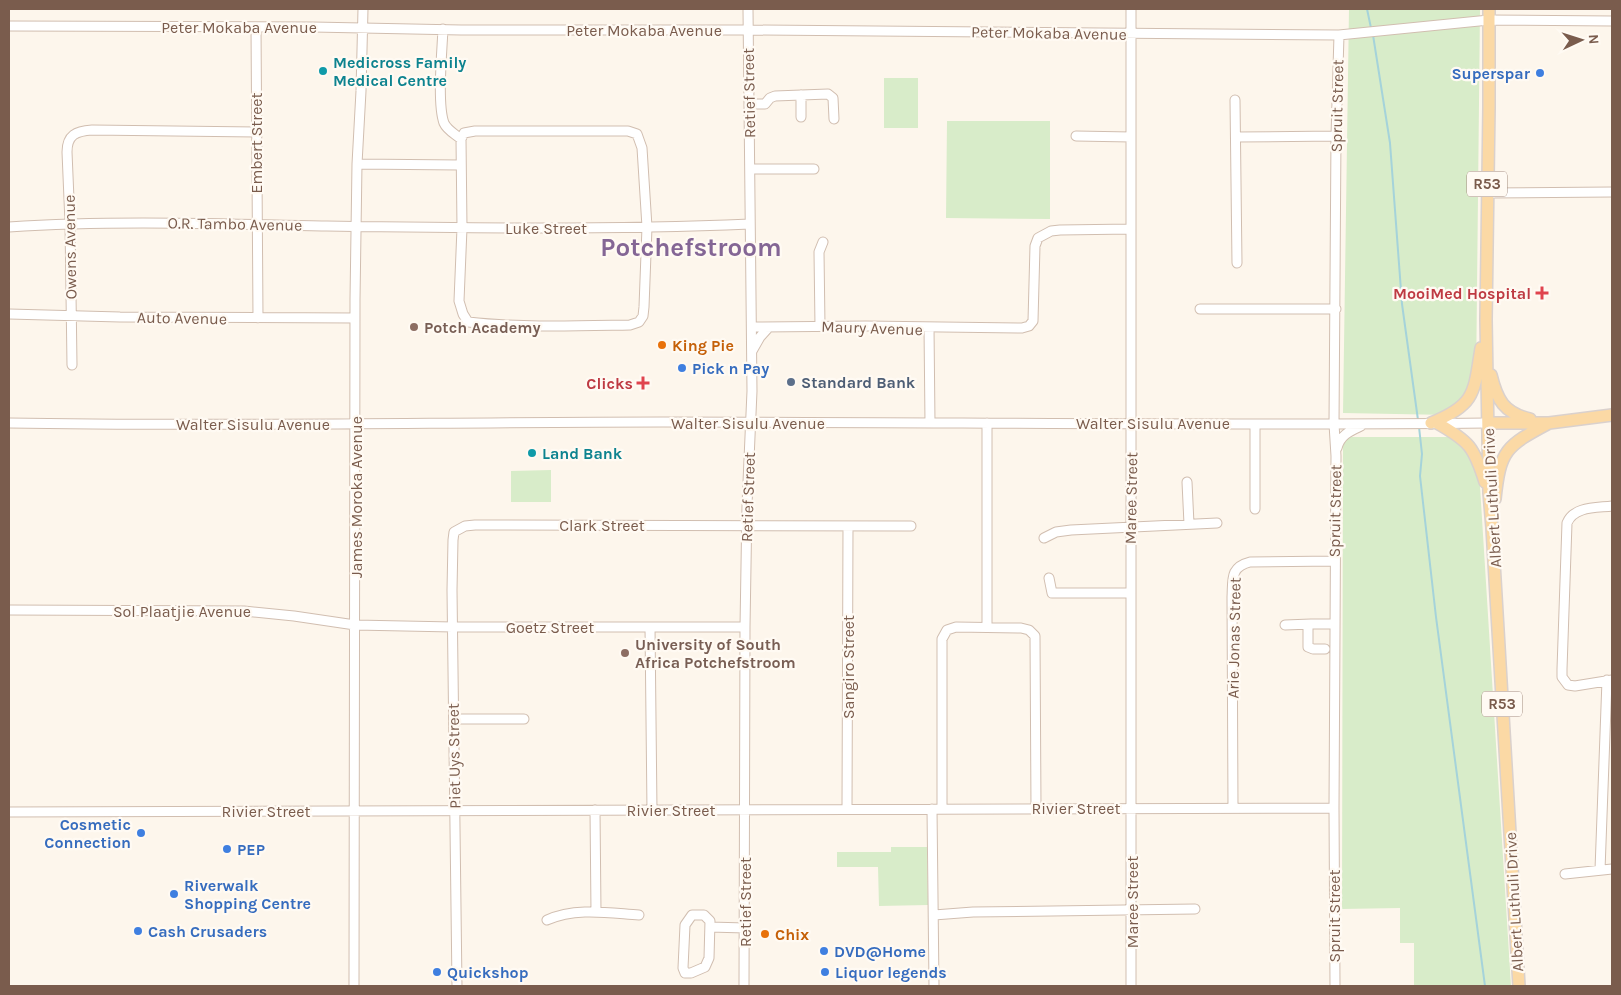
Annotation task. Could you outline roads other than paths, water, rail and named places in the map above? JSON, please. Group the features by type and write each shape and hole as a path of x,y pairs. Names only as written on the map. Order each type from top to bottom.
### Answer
{"main road":[{"name":"Albert Luthuli Drive","path":"1489,14 1486,320 1489,493 1519,986"},
{"path":"1431,423 1454,413 1469,399 1477,376 1486,320"},
{"path":"1487,359 1498,397 1504,406 1521,417 1548,423"},
{"path":"1488,423 1548,423 1612,415"},
{"path":"1431,423 1454,433 1471,446 1479,462 1489,493"},
{"path":"1492,528 1500,467 1507,452 1522,437 1548,423"}],"street":[{"name":"James Moroka Avenue","path":"354,986 356,226 363,9"},
{"name":"Retief Street","path":"744,986 746,809 745,627 752,352 748,9"},
{"name":"Maree Street","path":"1131,9 1131,986"},
{"name":"Peter Mokaba Avenue","path":"9,26 1339,35 1377,32 1489,14 1612,21"},
{"name":"Embert Street","path":"256,27 258,318"},
{"path":"443,29 443,118 448,129 461,139"},
{"name":"Spruit Street","path":"1335,986 1334,561 1336,456 1334,424 1336,136 1339,35"},
{"path":"750,104 765,104 772,96 828,94 831,96 834,120"},
{"path":"801,95 801,117"},
{"path":"1235,100 1237,263"},
{"name":"Owens Avenue","path":"72,365 67,145 71,136 76,133 92,130 256,132"},
{"path":"475,131 628,131 638,134 641,141 646,227 643,316 639,322 630,325 496,325 468,322 462,314 459,301 462,228 461,139 464,133 475,131"},
{"path":"1076,136 1131,137"},
{"path":"1236,137 1336,136"},
{"path":"357,164 460,165"},
{"path":"750,170 814,169"},
{"path":"1487,193 1612,192"},
{"name":"O.R. Tambo Avenue","path":"9,227 70,223 178,222 462,228"},
{"name":"Luke Street","path":"462,228 646,227 750,224"},
{"path":"929,327 1022,328 1029,326 1034,315 1035,246 1038,238 1051,231 1060,230 1131,229"},
{"path":"820,326 819,252 823,242"},
{"path":"1200,310 1336,309"},
{"name":"Auto Avenue","path":"9,314 356,318"},
{"name":"Maury Avenue","path":"752,327 929,327 930,423"},
{"path":"752,352 760,336 769,327"},
{"name":"Walter Sisulu Avenue","path":"9,423 196,425 751,422 1488,423"},
{"path":"987,423 987,627"},
{"path":"1255,424 1255,509"},
{"path":"1336,456 1338,443 1343,436 1366,424"},
{"path":"1187,482 1189,524"},
{"path":"1600,870 1610,680 1575,686 1568,685 1562,677 1567,523 1569,517 1578,511 1612,506"},
{"path":"1044,538 1056,532 1071,530 1217,523"},
{"name":"Clark Street","path":"458,528 475,525 911,526"},
{"name":"Sangiro Street","path":"847,809 848,526"},
{"name":"Piet Uys Street","path":"457,986 453,540 454,532 458,528"},
{"name":"Arie Jonas Street","path":"1233,808 1232,597 1236,568 1250,562 1334,561"},
{"path":"1050,578 1052,593 1131,593"},
{"name":"Sol Plaatjie Avenue","path":"9,610 244,611 355,625"},
{"path":"1311,624 1308,626 1308,647 1325,649"},
{"path":"1285,625 1334,624"},
{"name":"Goetz Street","path":"355,625 745,627"},
{"path":"650,627 652,810"},
{"path":"934,986 934,915 942,639 948,630 956,627 1025,629 1033,632 1035,636 1036,808"},
{"path":"454,719 524,719"},
{"name":"Rivier Street","path":"9,812 1334,808"},
{"path":"595,810 596,912"},
{"path":"1565,874 1612,869"},
{"path":"934,915 972,912 1195,908"},
{"path":"548,920 564,914 596,912 639,915"},
{"path":"692,915 704,915 709,918 710,927 708,963 701,969 685,973 683,968 686,920 692,915"},
{"path":"710,927 745,928"}],"waterway":[{"path":"1367,9 1371,28"},
{"path":"1373,35 1390,143 1402,304 1418,420"},
{"path":"1419,427 1422,454 1420,476 1436,617 1485,986"}],"place":[{"name":"Medicross Family Medical Centre","path":"323,71"},
{"name":"Superspar","path":"1540,73"},
{"name":"MooiMed Hospital","path":"1542,293"},
{"name":"Potch Academy","path":"414,327"},
{"name":"King Pie","path":"662,345"},
{"name":"Pick n Pay","path":"682,368"},
{"name":"Standard Bank","path":"791,382"},
{"name":"Clicks","path":"643,383"},
{"name":"Land Bank","path":"532,453"},
{"name":"University of South Africa Potchefstroom","path":"625,653"},
{"name":"Cosmetic Connection","path":"141,833"},
{"name":"PEP","path":"227,849"},
{"name":"Riverwalk Shopping Centre","path":"174,894"},
{"name":"Cash Crusaders","path":"138,931"},
{"name":"Chix","path":"765,934"},
{"name":"DVD@Home","path":"824,951"},
{"name":"Quickshop","path":"437,972"},
{"name":"Liquor legends","path":"825,972"}],"district":[{"name":"Potchefstroom","path":"691,247"}]}
